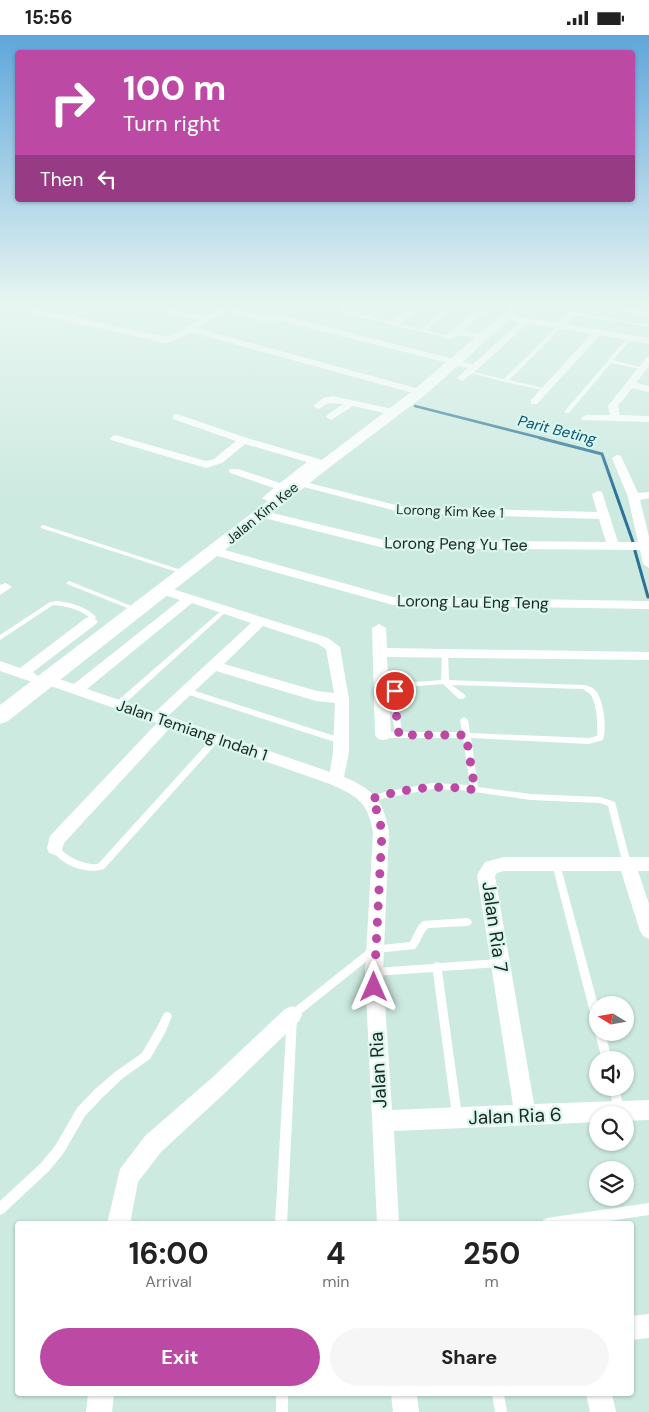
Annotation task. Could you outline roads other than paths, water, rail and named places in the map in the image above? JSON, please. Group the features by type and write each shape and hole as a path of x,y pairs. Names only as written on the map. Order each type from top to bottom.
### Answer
{"street":[{"path":"337,369 420,392"},
{"path":"534,402 564,369"},
{"path":"616,419 612,410 613,405 642,369"},
{"name":"Jalan Kim Kee","path":"0,716 214,551 264,506 319,463 420,392 466,370"},
{"path":"630,385 649,389"},
{"path":"318,406 326,400 333,399 393,412"},
{"path":"331,417 353,403"},
{"path":"177,417 243,440 319,463"},
{"path":"586,418 649,419"},
{"path":"114,438 206,465 218,461 243,440"},
{"path":"617,458 634,497 633,546"},
{"name":"Lorong Kim Kee 1","path":"234,471 291,486 404,510 604,516"},
{"path":"598,493 604,516 649,564"},
{"path":"634,497 649,495"},
{"name":"Lorong Peng Yu Tee","path":"264,506 384,544 633,546"},
{"name":"Lorong Lau Eng Teng","path":"214,551 393,601 647,605"},
{"path":"163,590 323,641 333,647 342,699 341,741 336,780"},
{"path":"76,690 189,599"},
{"path":"22,674 91,621"},
{"path":"55,848 56,841 186,691 260,622"},
{"path":"379,628 379,652 386,735"},
{"path":"379,652 649,656"},
{"path":"213,665 316,696 342,699"},
{"name":"Jalan Temiang Indah 1","path":"0,666 76,690 336,780 358,789 371,799"},
{"name":"Jalan Ria","path":"371,799 378,813 382,832 374,972 388,1221"},
{"name":"Jalan Ria 7","path":"525,1115 486,875 491,867 504,864 649,864"},
{"path":"627,864 649,931"},
{"path":"119,1221 128,1177 153,1144 292,1015"},
{"name":"Jalan Ria 6","path":"634,1111 649,1110"},
{"name":"Jalan Ria 6","path":"381,1121 589,1112"},
{"path":"634,1328 649,1326"},
{"path":"99,1412 101,1396"},
{"path":"404,1396 406,1412"},
{"path":"599,1396 603,1412"}],"lane":[{"path":"505,381 517,369"},
{"path":"567,412 603,369"},
{"path":"466,370 545,390"},
{"path":"43,527 185,573"},
{"path":"69,583 137,610"},
{"path":"0,638 52,603 58,603 90,613 93,617 91,621"},
{"path":"118,705 224,611"},
{"path":"445,653 445,682"},
{"path":"445,682 453,687 462,697"},
{"path":"386,735 399,735 466,735 589,741 600,738 602,733 594,693 584,687 445,682 403,685 395,691 394,697 399,735"},
{"path":"186,691 341,741"},
{"path":"464,720 475,790"},
{"path":"55,848 58,853 88,869 101,867 216,739"},
{"path":"371,799 432,786 531,797 600,800 612,804 627,864"},
{"path":"556,864 590,996"},
{"path":"281,1221 292,1015 375,949 412,946 416,942 422,927 426,924 467,922"},
{"path":"374,972 499,963"},
{"path":"437,966 457,1118"},
{"path":"0,1209 45,1167 59,1150 81,1112 98,1093 146,1056 162,1030 167,1016"},
{"path":"567,1221 649,1209"},
{"path":"282,1396 282,1412"},
{"path":"498,1396 501,1412"}],"waterway":[{"name":"Parit Beting","path":"415,406 545,439"},
{"name":"Parit Beting","path":"540,438 602,454 633,542"},
{"name":"Parit Beting","path":"635,551 648,597"}]}
